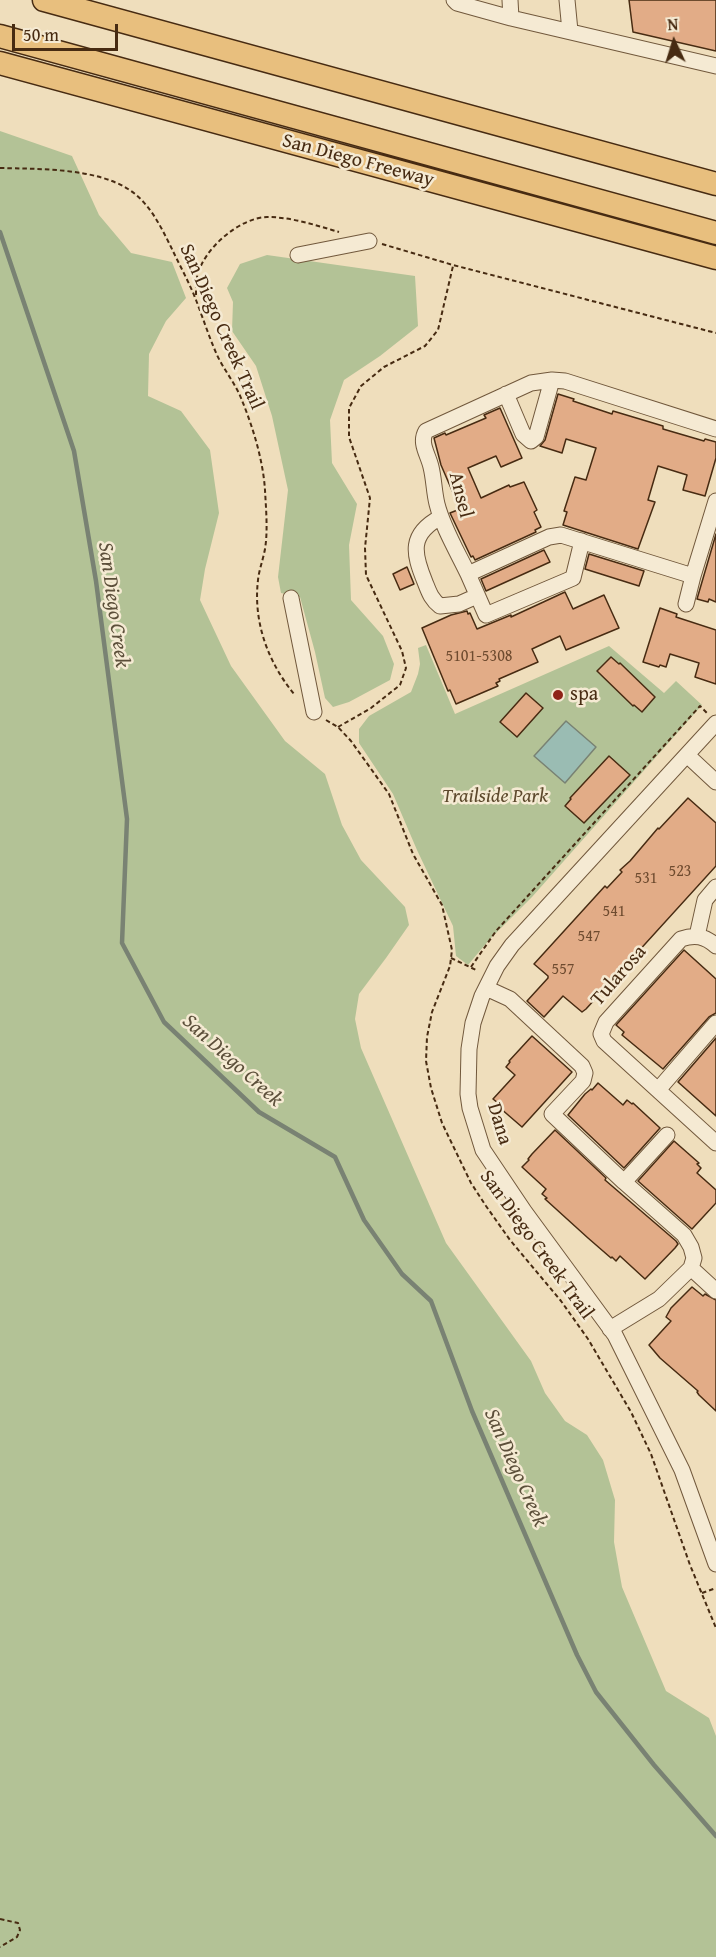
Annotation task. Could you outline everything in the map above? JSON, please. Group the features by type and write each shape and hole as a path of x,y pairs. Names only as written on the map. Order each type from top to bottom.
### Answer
{"highway":[{"path":"44,0 716,184"},
{"path":"0,36 716,233"},
{"name":"San Diego Freeway","path":"2,64 716,258"}],"street":[{"path":"454,0 511,18 716,66"},
{"path":"510,0 511,18"},
{"path":"567,0 570,31"},
{"path":"298,255 369,241"},
{"path":"506,394 523,434 531,441 536,437 552,380"},
{"name":"Ansel","path":"477,596 436,502 433,475 423,442 426,431 531,383 552,380 565,381 716,429"},
{"path":"686,604 693,576 714,518 716,501"},
{"path":"441,517 428,524 419,537 416,550 417,563 432,600 440,606 448,606 477,596 486,615 573,578 582,541"},
{"path":"468,574 549,537 561,535 693,576"},
{"path":"291,598 314,712"},
{"name":"Dana","path":"711,718 710,740 687,754 512,945 488,982 473,1023 468,1064 470,1108 483,1150 524,1211 610,1329 682,1470 716,1563"},
{"path":"687,754 716,782"},
{"path":"716,887 705,900 697,936 716,946"},
{"name":"Tularosa","path":"697,936 691,935 681,939 606,1022 601,1034 604,1041 716,1142"},
{"path":"488,982 510,999 582,1066 585,1073 583,1081 552,1114 684,1235 691,1247 694,1258 691,1268 659,1299 610,1329"},
{"path":"658,1090 716,1023"},
{"path":"624,1182 667,1135"},
{"path":"691,1268 716,1291"}],"path":[{"name":"San Diego Creek Trail","path":"0,168 98,175 129,189 148,207 161,226 195,298 217,355 241,398 261,459 266,523 265,548 258,581 258,607 267,651 281,677 296,696 314,712 338,727 389,794 413,854 442,905 452,950 450,966 432,1012 427,1037 428,1074 442,1124 471,1183 486,1206 588,1339 631,1412 651,1454 701,1593 716,1628"},
{"path":"195,298 197,276 206,257 216,243 239,225 265,217 298,220 339,232"},
{"path":"369,241 716,333"},
{"path":"338,727 370,708 400,685 405,668 402,651 366,575 365,548 370,498 349,437 349,408 362,387 376,373 425,346 438,330 453,265"},
{"path":"471,967 496,931 700,706 711,718"},
{"path":"451,958 471,967 488,982"},
{"path":"701,1593 716,1588"},
{"path":"0,1919 18,1923 20,1930 17,1937 0,1947"}],"green space":[{"path":"0,131 72,156 99,215 131,253 172,262 186,298 166,321 149,354 148,396 181,411 210,450 219,513 200,600 231,666 285,741 325,774 342,825 361,860 405,907 409,925 359,994 355,1019 361,1048 446,1243 531,1361 545,1393 565,1421 587,1435 603,1460 615,1500 614,1542 622,1587 666,1691 709,1718 716,1736 716,1957 0,1957"},
{"path":"267,255 415,276 418,326 380,356 344,380 330,420 332,463 357,504 349,545 351,600 383,636 394,664 390,680 349,702 333,707 325,698 300,597 281,593 278,577 288,490 272,416 256,366 232,331 233,302 227,288 240,264"},
{"name":"Trailside Park","path":"426,645 455,714 609,646 664,693 676,681 702,705 532,897 489,940 468,965 456,956 453,926 393,794 359,743 359,729 369,716 411,692 420,664 418,648"}],"water":[{"path":"566,721 596,747 565,783 534,756"}],"building":[{"path":"629,0 716,0 716,51 633,32"},
{"path":"558,394 612,414 613,411 663,426 663,429 704,441 705,439 716,442 716,458 705,496 683,490 687,475 658,466 648,500 655,502 638,549 563,525 567,512 564,511 575,477 586,480 596,448 566,439 562,453 540,446 545,440"},
{"path":"500,408 522,458 501,467 496,456 468,468 481,498 509,485 510,487 524,482 537,510 534,512 541,527 535,530 536,532 475,560 473,556 471,557 450,513 460,509 441,465 434,438 486,418 484,415"},
{"path":"716,534 716,602 709,599 708,602 697,599"},
{"path":"544,550 550,562 486,591 481,579"},
{"path":"589,554 644,571 639,586 585,569"},
{"path":"407,567 414,584 400,590 393,574"},
{"path":"565,592 573,609 604,595 619,628 566,650 560,636 532,649 538,662 499,679 500,681 496,683 498,686 456,704 450,690 448,691 422,628 451,615 467,611 477,629 511,615 511,617"},
{"path":"660,608 677,614 676,617 716,630 716,684 695,677 699,663 670,654 666,667 643,662"},
{"path":"611,657 655,697 642,712 597,671"},
{"path":"526,693 543,708 517,737 500,722"},
{"path":"609,756 630,775 584,823 565,806"},
{"path":"688,798 716,823 716,866 586,1009 582,1012 563,996 544,1017 527,1001 548,978 534,964 605,886 607,888 622,872 620,870"},
{"path":"684,950 716,979 716,1013 709,1017 663,1069 622,1035 624,1032 616,1025"},
{"path":"532,1036 572,1072 522,1127 493,1099 515,1075 506,1067 509,1061"},
{"path":"716,1038 716,1116 678,1082"},
{"path":"598,1083 623,1105 627,1100 633,1103 660,1128 624,1168 568,1115 585,1094"},
{"path":"555,1130 606,1178 605,1180 678,1244 645,1279 620,1256 616,1261 611,1258 545,1199 547,1198 542,1194 546,1189 522,1167"},
{"path":"674,1141 699,1163 697,1164 701,1168 697,1173 716,1190 716,1203 692,1229 638,1181"},
{"path":"692,1287 703,1296 705,1294 716,1300 716,1411 649,1345 671,1321 666,1317 671,1308"}],"waterway":[{"name":"San Diego Creek","path":"0,232 74,451 96,581 127,819 122,943 164,1022 259,1112 335,1157 364,1220 402,1274 431,1301 472,1411 577,1655 596,1692 654,1765 716,1836"}],"place":[{"name":"spa","path":"558,695"}]}
